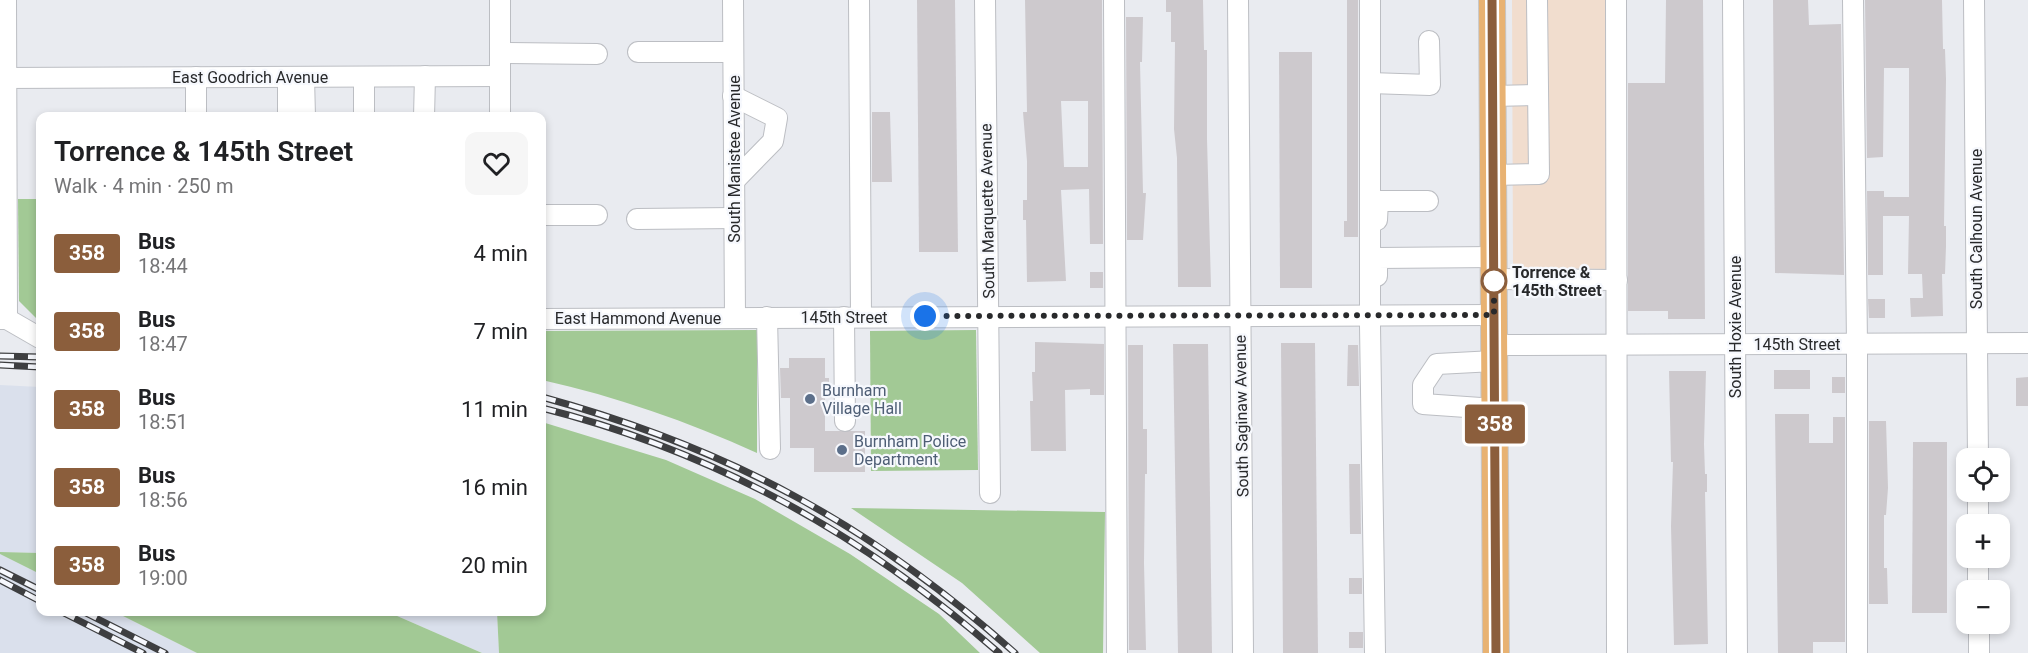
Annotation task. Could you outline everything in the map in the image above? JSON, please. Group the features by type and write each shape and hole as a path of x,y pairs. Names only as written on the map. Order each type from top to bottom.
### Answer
{"main road":[{"path":"1492,0 1496,653"}],"street":[{"path":"6,0 3,78 4,319 36,336"},
{"path":"500,0 500,112"},
{"name":"South Manistee Avenue","path":"733,0 735,317"},
{"path":"845,421 852,317 860,0"},
{"name":"South Marquette Avenue","path":"985,0 990,493"},
{"path":"1114,0 1117,653"},
{"name":"South Saginaw Avenue","path":"1238,0 1243,653"},
{"path":"1370,0 1375,653"},
{"path":"1493,176 1539,174 1538,0"},
{"path":"1616,0 1617,653"},
{"name":"South Hoxie Avenue","path":"1733,0 1737,653"},
{"path":"1853,0 1857,344 1857,653"},
{"name":"South Calhoun Avenue","path":"1974,0 1978,448"},
{"path":"1370,83 1430,85 1429,41"},
{"path":"638,52 733,52"},
{"path":"500,53 597,54"},
{"path":"364,76 364,112"},
{"path":"424,112 425,76"},
{"name":"East Goodrich Avenue","path":"3,78 500,76"},
{"path":"196,77 196,112"},
{"path":"289,112 296,77"},
{"path":"296,77 304,112"},
{"path":"1492,96 1538,95"},
{"path":"733,96 777,118 773,141 734,181"},
{"path":"1373,315 1378,201 1428,201"},
{"path":"546,215 597,215"},
{"path":"637,219 734,218"},
{"path":"1377,258 1617,280"},
{"name":"145th Street","path":"735,317 1494,315"},
{"name":"East Hammond Avenue","path":"546,319 735,317"},
{"path":"767,317 770,448"},
{"name":"145th Street","path":"1495,409 1424,404 1424,385 1437,364 1494,353 1617,345 2028,343"},
{"path":"1979,634 1979,653"}],"shaded area":[{"path":"1512,0 1606,0 1611,269 1513,268"},
{"path":"0,385 36,387 36,553 0,552"},
{"path":"0,554 36,572 36,616 123,616 197,653 0,653"},
{"path":"397,616 497,616 499,653 482,653"}],"green space":[{"path":"18,199 36,199 36,318 19,301"},
{"path":"757,330 757,453 704,430 651,411 546,381 546,331"},
{"path":"976,330 978,470 871,471 870,331"},
{"path":"546,423 666,460 755,499 850,554 939,614 980,653 499,653 497,616 546,616"},
{"path":"851,508 1105,512 1103,653 1040,653 962,583"},
{"path":"0,552 36,553 36,572"},
{"path":"123,616 397,616 482,653 197,653"}],"building":[{"path":"917,0 955,0 958,252 919,252"},
{"path":"1025,0 1102,0 1103,244 1090,244 1089,189 1061,190 1066,281 1027,282 1026,220 1023,220 1023,200 1027,200 1027,161 1023,112 1027,112","holes":["1061,101 1088,101 1088,167 1064,167"]},
{"path":"1166,0 1203,0 1204,50 1207,50 1211,287 1178,287 1177,158 1174,129 1175,42 1171,42 1171,12 1166,12"},
{"path":"1347,0 1358,0 1358,237 1344,237 1344,221 1347,221"},
{"path":"1666,0 1703,0 1705,319 1668,319 1668,311 1628,311 1628,83 1665,83"},
{"path":"1773,0 1808,0 1809,25 1841,24 1844,275 1775,273"},
{"path":"1865,0 1942,0 1946,79 1944,226 1946,226 1946,246 1945,274 1942,274 1943,316 1911,317 1910,298 1923,298 1922,274 1908,274 1909,216 1883,216 1883,275 1868,275 1867,191 1884,191 1884,197 1909,197 1909,68 1884,68 1883,157 1867,158"},
{"path":"1126,17 1143,17 1142,62 1140,62 1143,193 1146,193 1143,240 1127,240"},
{"path":"1279,52 1312,52 1312,288 1280,288"},
{"path":"872,112 890,112 892,182 872,182"},
{"path":"1090,272 1103,272 1103,288 1090,288"},
{"path":"1868,299 1885,299 1885,318 1869,318"},
{"path":"1035,342 1104,344 1104,395 1090,395 1090,389 1065,390 1066,451 1031,451 1030,401 1033,401 1032,372 1035,372"},
{"path":"1281,343 1315,343 1318,653 1283,653"},
{"path":"1173,344 1208,344 1212,653 1178,653"},
{"path":"1128,345 1143,345 1143,429 1147,429 1144,563 1146,650 1129,650"},
{"path":"1348,345 1358,345 1359,386 1347,386"},
{"path":"789,358 825,358 825,378 829,378 829,398 825,398 825,431 865,431 865,472 814,472 814,448 790,448 790,398 781,398 780,368 789,368"},
{"path":"1774,370 1810,370 1810,389 1774,389"},
{"path":"1669,371 1706,371 1704,444 1705,474 1707,474 1707,492 1705,492 1708,644 1674,645 1671,526 1673,462 1671,462"},
{"path":"1832,377 1845,377 1845,393 1832,393"},
{"path":"2028,377 2028,406 2016,406 2016,378"},
{"path":"1775,414 1809,414 1809,443 1833,443 1833,417 1845,417 1845,642 1813,642 1813,653 1778,653"},
{"path":"1869,421 1886,421 1888,488 1886,515 1884,515 1884,568 1887,568 1888,604 1869,604"},
{"path":"1913,442 1947,442 1947,613 1912,613"},
{"path":"1349,464 1360,464 1361,534 1350,534"},
{"path":"1349,578 1362,578 1362,594 1349,594"},
{"path":"1349,632 1363,632 1363,648 1349,648"}],"railway":[{"path":"0,356 36,357"},
{"path":"0,365 36,367"},
{"path":"546,398 610,417 674,440 735,466 794,496 851,529 906,566 961,607 1015,653"},
{"path":"546,409 606,426 668,448 785,503 841,535 895,571 948,610 999,653"},
{"path":"0,570 36,588"},
{"path":"0,580 36,599"},
{"path":"70,616 143,653"},
{"path":"92,616 165,653"}],"bus line":[{"name":"358","path":"1492,0 1496,653"}],"place":[{"name":"Torrence & 145th Street","path":"1494,281"},
{"name":"Burnham Village Hall","path":"810,399"},
{"name":"Burnham Police Department","path":"842,450"}],"route":[{"path":"925,316 1494,315 1494,279 1494,281"}]}
